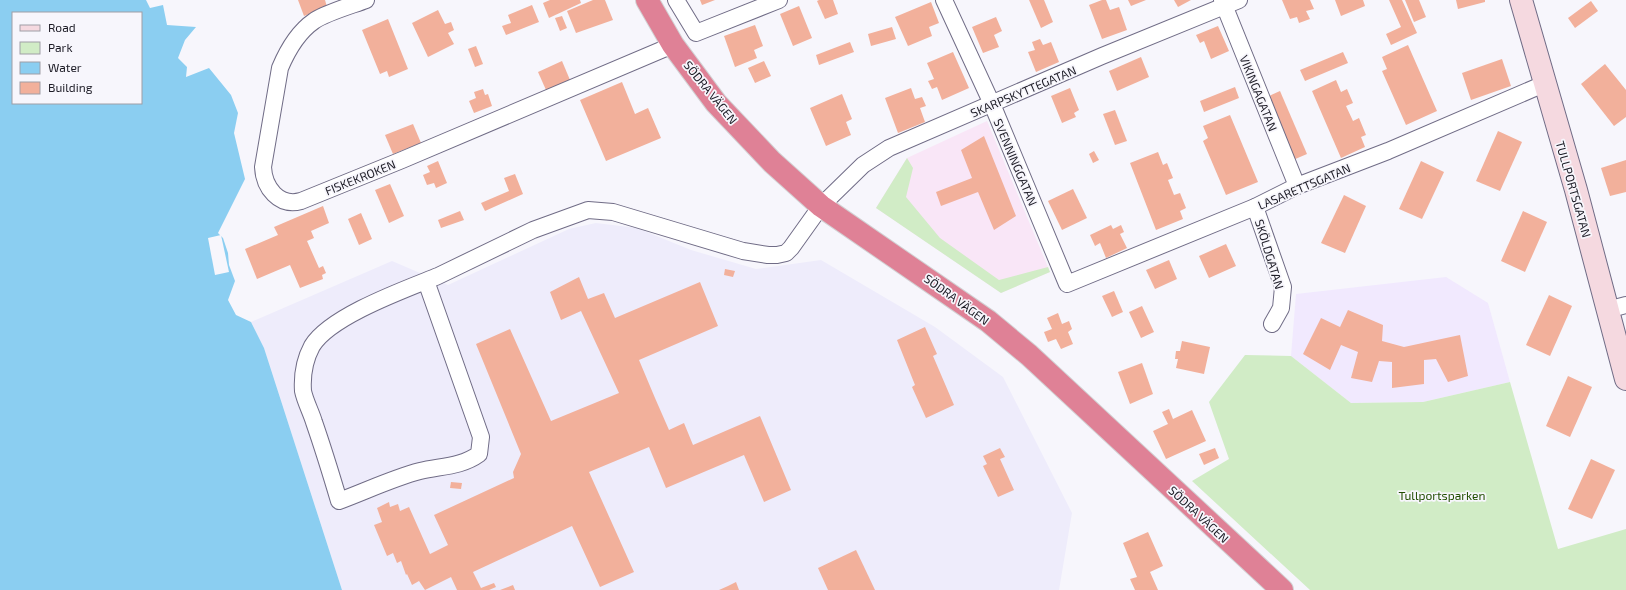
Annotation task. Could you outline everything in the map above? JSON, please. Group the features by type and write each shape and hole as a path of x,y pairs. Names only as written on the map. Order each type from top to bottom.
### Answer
{"highway":[{"name":"SÖDRA VÄGEN","path":"648,0 673,45 716,103 772,162 821,206 983,317 1029,355 1282,590"}],"main road":[{"name":"TULLPORTSGATAN","path":"1525,2 1544,84 1576,190 1617,307 1626,379"}],"street":[{"name":"FISKEKROKEN","path":"366,0 315,20 301,32 285,55 280,68 263,167 265,182 270,190 277,197 286,202 301,201 395,163 673,45"},
{"path":"676,0 696,33 779,0"},
{"name":"SVENNINGGATAN","path":"944,0 992,104 1065,282"},
{"name":"SKARPSKYTTEGATAN","path":"426,281 481,437 478,454 470,461 454,466 420,471 339,500 303,391 305,362 313,345 339,321 375,302 426,281 533,230 588,210 613,212 743,251 768,256 786,253 821,206 863,165 889,148 1223,3 1239,0"},
{"name":"VIKINGAGATAN","path":"1223,3 1297,186"},
{"name":"LASARETTSGATAN","path":"1065,282 1067,284 1255,207 1297,186 1388,151 1544,84"},
{"name":"SKÖLDGATAN","path":"1255,207 1283,287 1281,308 1272,324"}],"shaded area":[{"path":"987,121 1050,272 1001,293 876,208 907,158"},
{"path":"596,223 637,228 691,250 756,269 821,260 935,327 1003,377 1072,513 1059,590 342,590 264,348 251,322 392,261 448,285 569,229"},
{"path":"1446,277 1488,303 1510,382 1423,402 1351,403 1291,356 1296,294"}],"green space":[{"path":"907,158 913,168 906,197 940,238 999,280 1048,267 1050,272 1001,293 876,208"},
{"name":"Tullportsparken","path":"1245,355 1291,356 1351,403 1423,402 1510,382 1558,549 1626,529 1626,590 1310,590 1192,481 1229,459 1209,402"}],"water":[{"path":"0,0 146,0 150,8 163,5 167,25 196,27 185,40 178,58 187,67 186,77 209,68 231,95 238,113 234,133 245,179 218,233 223,238 228,253 229,265 235,281 228,300 236,315 251,322 264,348 342,590 0,590"}],"pier":[{"path":"221,235 229,272 215,275 208,238"}],"building":[{"path":"298,0 325,0 327,7 304,16"},
{"path":"550,0 580,0 581,3 549,18 543,3"},
{"path":"593,0 605,0 613,20 576,33 567,11"},
{"path":"700,0 715,0 702,5"},
{"path":"833,0 838,14 825,19 817,1"},
{"path":"1029,0 1044,0 1053,22 1041,28"},
{"path":"1106,0 1110,10 1119,7 1127,30 1102,39 1089,5"},
{"path":"1128,0 1146,0 1131,6"},
{"path":"1174,0 1191,0 1178,7"},
{"path":"1282,0 1310,0 1314,9 1306,11 1310,19 1299,23 1297,17 1290,19"},
{"path":"1335,0 1363,0 1365,6 1341,16"},
{"path":"1389,0 1402,0 1417,33 1391,45 1386,34 1401,27"},
{"path":"1405,0 1419,0 1426,17 1414,22"},
{"path":"1456,0 1485,0 1485,2 1458,9"},
{"path":"1591,1 1598,11 1575,28 1568,18"},
{"path":"931,2 939,23 929,27 932,36 908,46 895,17"},
{"path":"532,5 539,22 506,35 502,26 511,23 508,15"},
{"path":"799,6 812,38 793,46 780,14"},
{"path":"438,10 445,24 451,22 454,30 448,33 454,44 428,57 412,23"},
{"path":"562,16 567,28 560,31 555,18"},
{"path":"996,17 1002,31 994,35 999,47 983,53 972,27"},
{"path":"388,19 408,69 389,77 387,71 380,74 362,30"},
{"path":"755,25 763,46 754,50 757,58 735,67 724,36"},
{"path":"1218,26 1229,51 1211,59 1204,41 1200,43 1196,35"},
{"path":"892,27 896,39 871,46 868,34"},
{"path":"1040,39 1043,45 1051,42 1059,62 1036,72 1028,52 1035,50 1032,42"},
{"path":"850,42 854,52 819,65 816,55"},
{"path":"1408,45 1437,111 1406,125 1382,71 1387,69 1382,57"},
{"path":"476,46 483,64 475,67 468,49"},
{"path":"953,52 969,88 942,100 937,87 932,89 928,81 934,79 927,63"},
{"path":"1343,52 1348,63 1305,81 1300,70"},
{"path":"1141,57 1149,77 1117,91 1109,71"},
{"path":"1502,59 1511,86 1471,100 1462,73"},
{"path":"562,61 570,80 546,90 538,72"},
{"path":"764,61 771,76 755,83 748,68"},
{"path":"1605,64 1626,90 1626,117 1614,126 1581,84"},
{"path":"1336,80 1341,92 1347,89 1353,103 1346,106 1353,121 1359,118 1366,135 1361,137 1365,147 1341,158 1312,91"},
{"path":"622,82 635,114 648,108 661,138 606,161 580,100"},
{"path":"1235,87 1239,98 1204,112 1200,101"},
{"path":"911,88 915,99 922,97 926,106 920,108 925,122 898,133 885,98"},
{"path":"1070,88 1079,110 1074,113 1076,117 1062,123 1051,96"},
{"path":"483,89 485,95 488,94 492,106 474,113 469,101 476,98 474,92"},
{"path":"1280,91 1307,154 1293,160 1267,97"},
{"path":"842,94 852,119 846,122 851,135 826,146 810,108"},
{"path":"1115,110 1127,141 1115,145 1103,114"},
{"path":"1230,115 1258,182 1226,195 1203,141 1208,138 1203,126"},
{"path":"413,124 421,143 393,154 385,135"},
{"path":"1498,131 1522,142 1500,191 1476,181"},
{"path":"984,136 1016,216 994,230 978,192 941,206 936,192 972,178 961,150"},
{"path":"1094,151 1099,160 1093,163 1089,154"},
{"path":"1158,152 1163,165 1167,163 1173,178 1168,180 1174,195 1180,193 1186,208 1180,211 1183,219 1156,230 1130,163"},
{"path":"1626,160 1626,192 1610,196 1601,168"},
{"path":"438,161 447,183 436,188 434,183 427,185 423,175 430,172 427,166"},
{"path":"1421,161 1444,172 1422,219 1399,209"},
{"path":"515,174 523,194 485,211 481,203 509,191 504,178"},
{"path":"390,184 404,216 389,223 375,190"},
{"path":"1073,189 1087,218 1062,230 1048,201"},
{"path":"1344,195 1366,206 1345,253 1321,243"},
{"path":"323,206 329,223 311,231 314,238 307,241 319,268 323,266 326,273 322,275 323,279 300,288 290,265 257,279 245,249 278,235 274,227"},
{"path":"460,211 464,220 441,228 438,220"},
{"path":"1523,211 1547,222 1525,272 1501,261"},
{"path":"361,213 372,239 359,245 348,219"},
{"path":"1111,225 1113,229 1121,225 1124,232 1120,234 1127,248 1106,258 1100,243 1095,246 1090,235"},
{"path":"1226,244 1236,266 1209,278 1199,256"},
{"path":"1169,260 1177,279 1155,289 1146,270"},
{"path":"725,269 735,271 733,277 724,275"},
{"path":"579,277 588,299 604,293 615,318 700,282 718,326 639,360 669,430 684,423 693,445 760,416 791,490 764,502 744,455 666,488 649,447 589,472 634,572 600,587 572,526 473,572 481,588 494,583 496,587 489,590 457,590 451,577 425,590 419,581 412,585 407,574 406,575 401,561 397,563 393,553 387,556 374,525 382,522 377,508 389,502 390,507 398,504 400,511 409,507 430,554 448,545 434,515 514,478 513,472 521,454 476,344 510,329 551,421 619,393 581,311 561,320 550,292"},
{"path":"1114,291 1123,312 1112,317 1102,296"},
{"path":"1549,295 1572,306 1550,356 1526,345"},
{"path":"1142,306 1154,332 1141,338 1129,312"},
{"path":"1348,310 1383,325 1382,341 1404,347 1460,335 1468,376 1448,382 1436,359 1424,360 1424,384 1392,388 1392,362 1379,361 1372,382 1351,378 1358,352 1341,345 1330,370 1303,354 1321,318 1340,327"},
{"path":"1058,313 1062,324 1069,321 1072,329 1068,332 1073,344 1061,349 1056,339 1048,342 1044,332 1052,329 1047,318"},
{"path":"925,327 937,354 933,356 954,405 926,418 912,387 915,385 897,340"},
{"path":"1182,341 1210,347 1204,374 1176,368 1178,359 1175,359 1176,351 1180,351"},
{"path":"1142,363 1153,394 1130,404 1118,372"},
{"path":"1568,376 1592,387 1570,437 1546,426"},
{"path":"1169,409 1173,419 1192,410 1206,441 1166,459 1153,431 1168,424 1162,412"},
{"path":"1000,448 1005,457 1000,459 1014,490 998,497 983,466 987,464 983,456"},
{"path":"1215,448 1219,458 1204,465 1199,454"},
{"path":"1591,459 1615,470 1592,519 1568,509"},
{"path":"451,482 462,483 461,489 450,488"},
{"path":"1148,532 1163,566 1150,572 1158,590 1135,590 1130,579 1137,577 1123,543"},
{"path":"856,550 875,590 828,590 818,568"},
{"path":"736,582 739,590 719,590 728,586"},
{"path":"513,585 515,590 500,590"}]}
